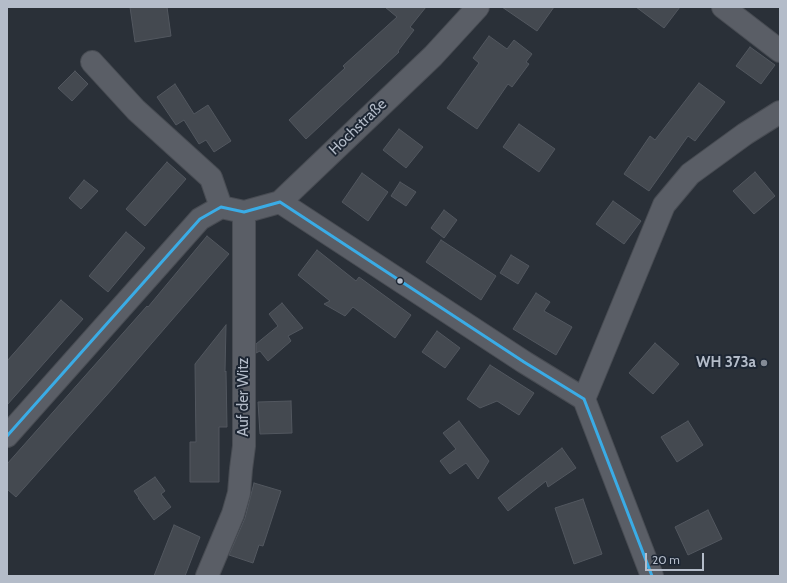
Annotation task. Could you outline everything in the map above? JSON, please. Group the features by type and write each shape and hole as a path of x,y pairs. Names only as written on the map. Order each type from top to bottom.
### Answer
{"street":[{"name":"Hochstraße","path":"244,212 280,202 433,56 478,7"},
{"path":"723,7 780,51"},
{"path":"92,62 136,110 211,178 221,206"},
{"path":"584,399 664,205 690,174 780,112"},
{"path":"280,202 524,362 584,399 652,576"},
{"path":"7,436 200,219 221,206 244,212"},
{"name":"Auf der Witz","path":"207,576 233,514 239,493 244,446 244,212"}],"building":[{"path":"130,7 167,7 171,36 135,42"},
{"path":"385,7 426,7 410,27 414,30 398,51 399,52 306,139 289,120 345,68 343,66 397,17"},
{"path":"502,7 554,7 537,31"},
{"path":"636,7 680,7 664,28"},
{"path":"489,36 507,49 514,40 532,54 526,62 529,64 512,87 508,84 477,129 447,108 479,63 473,58"},
{"path":"750,47 775,65 761,84 736,66"},
{"path":"75,71 88,84 72,101 58,88"},
{"path":"699,83 725,102 695,141 688,136 649,191 624,174 650,136 655,140"},
{"path":"175,84 194,114 208,105 231,141 214,152 206,140 199,144 184,120 176,125 157,97"},
{"path":"519,124 555,149 539,172 503,147"},
{"path":"399,129 423,147 406,168 383,150"},
{"path":"167,162 186,179 145,226 126,209"},
{"path":"755,172 775,196 754,214 733,191"},
{"path":"362,173 388,192 368,221 342,202"},
{"path":"84,180 98,191 81,209 69,198"},
{"path":"400,182 416,192 406,206 391,196"},
{"path":"613,201 641,221 624,244 596,224"},
{"path":"444,210 457,220 444,238 431,228"},
{"path":"126,232 145,248 108,292 89,276"},
{"path":"207,236 229,254 16,497 7,489 7,464 147,306 148,307"},
{"path":"441,240 496,276 481,300 426,262"},
{"path":"317,250 356,281 359,277 411,315 395,338 353,307 345,316 324,304 330,301 298,275"},
{"path":"511,255 529,266 518,284 500,273"},
{"path":"536,293 550,302 544,311 572,327 556,355 513,329"},
{"path":"61,300 83,319 7,405 7,361"},
{"path":"282,303 303,328 288,336 291,341 268,361 260,351 256,353 256,344 278,326 269,314"},
{"path":"226,325 225,372 226,371 227,427 219,427 219,482 190,482 190,442 196,442 195,364"},
{"path":"437,331 460,348 445,368 422,352"},
{"path":"655,343 679,364 653,394 629,373"},
{"path":"490,365 534,393 519,415 497,401 480,408 467,399"},
{"path":"291,401 292,433 260,434 258,402"},
{"path":"459,421 489,461 478,479 466,463 450,474 440,461 456,449 443,433"},
{"path":"688,421 703,445 677,462 661,437"},
{"path":"562,448 576,468 548,487 546,481 508,511 498,498"},
{"path":"155,477 165,491 161,494 171,507 154,520 134,491"},
{"path":"254,483 281,491 263,546 259,545 253,563 229,555 245,518"},
{"path":"583,499 602,554 574,564 555,508"},
{"path":"708,510 722,539 688,555 675,527"},
{"path":"174,525 200,537 185,576 154,576"}],"transit line":[{"path":"280,202 524,362 584,399 652,576"},
{"path":"7,436 200,219 221,207 244,212 280,202"}],"place":[{"name":"WH 373a","path":"764,363"}]}
